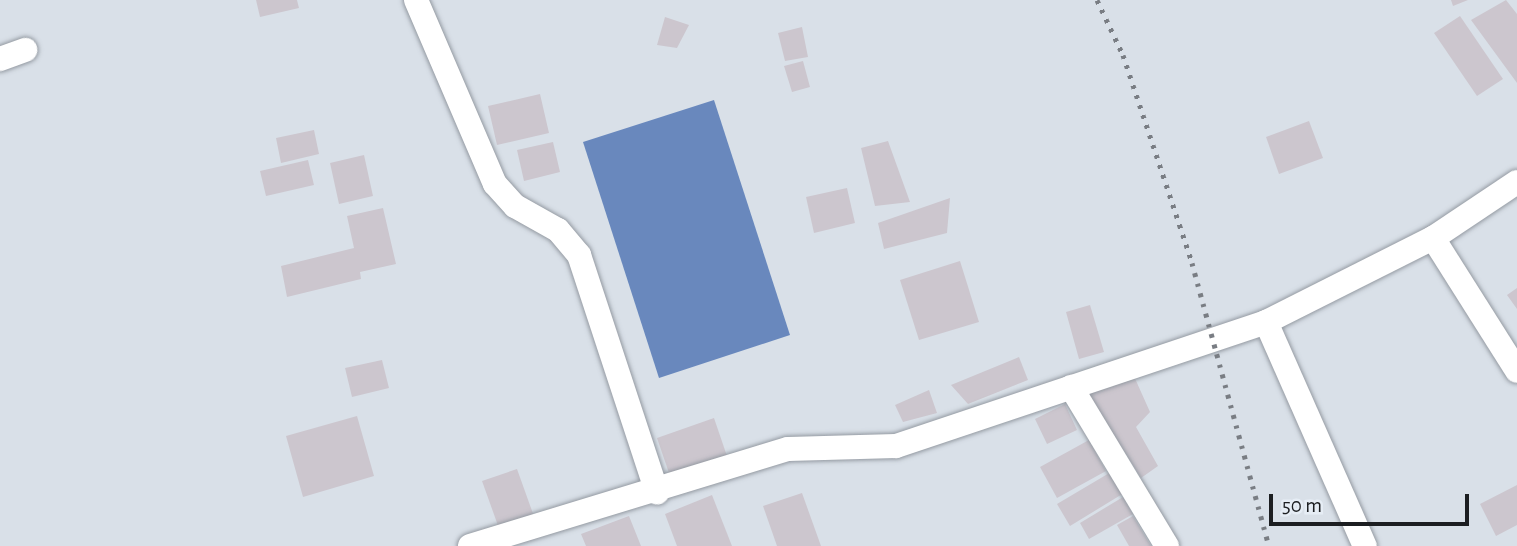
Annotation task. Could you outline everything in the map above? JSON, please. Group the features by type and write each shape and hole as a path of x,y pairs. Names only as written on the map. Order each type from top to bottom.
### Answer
{"street":[{"path":"416,0 495,184 515,206 558,230 579,256 657,492"},
{"path":"0,60 25,50"},
{"path":"470,546 657,492 789,449 896,446 1266,321 1433,238 1517,182"},
{"path":"1433,238 1517,371"},
{"path":"1266,321 1365,546"},
{"path":"1071,387 1167,546"}],"water":[{"path":"714,100 790,335 659,378 583,142"}],"building":[{"path":"256,0 297,0 299,8 260,17"},
{"path":"1451,0 1468,0 1453,6"},
{"path":"1506,0 1517,14 1517,83 1471,20"},
{"path":"1460,16 1503,79 1477,96 1434,33"},
{"path":"665,17 689,25 677,48 657,45"},
{"path":"802,27 808,57 785,61 778,33"},
{"path":"803,61 810,87 792,92 784,66"},
{"path":"540,94 549,133 497,145 488,106"},
{"path":"1309,121 1323,158 1279,174 1266,137"},
{"path":"314,130 319,154 281,163 276,138"},
{"path":"888,141 910,202 875,206 861,148"},
{"path":"553,142 560,172 524,181 517,150"},
{"path":"364,155 373,196 339,204 330,163"},
{"path":"308,160 314,185 266,196 260,171"},
{"path":"847,188 855,223 814,233 806,197"},
{"path":"950,198 947,233 884,249 878,223"},
{"path":"383,208 396,264 360,272 361,279 287,297 281,266 354,248 347,216"},
{"path":"960,261 979,322 919,340 900,280"},
{"path":"1517,288 1517,309 1507,295"},
{"path":"1090,305 1104,352 1079,359 1066,312"},
{"path":"1019,357 1028,380 968,404 951,385"},
{"path":"382,360 389,388 352,397 345,368"},
{"path":"1133,374 1150,412 1136,427 1158,466 1141,478 1088,394"},
{"path":"929,390 937,413 903,422 895,405"},
{"path":"1065,404 1077,430 1047,444 1035,419"},
{"path":"357,416 374,476 303,497 286,436"},
{"path":"714,418 728,459 671,479 657,438"},
{"path":"1089,440 1106,471 1057,498 1040,467"},
{"path":"517,469 536,522 501,534 482,481"},
{"path":"1111,472 1124,493 1070,526 1057,504"},
{"path":"1517,485 1517,525 1496,536 1480,504"},
{"path":"802,493 821,546 777,546 763,506"},
{"path":"712,495 732,546 677,546 665,514"},
{"path":"1123,497 1133,514 1089,539 1080,523"},
{"path":"629,516 641,546 586,546 581,534"},
{"path":"1133,516 1151,546 1129,546 1117,525"}],"railway":[{"path":"1097,0 1123,55 1192,263 1269,546"}]}
